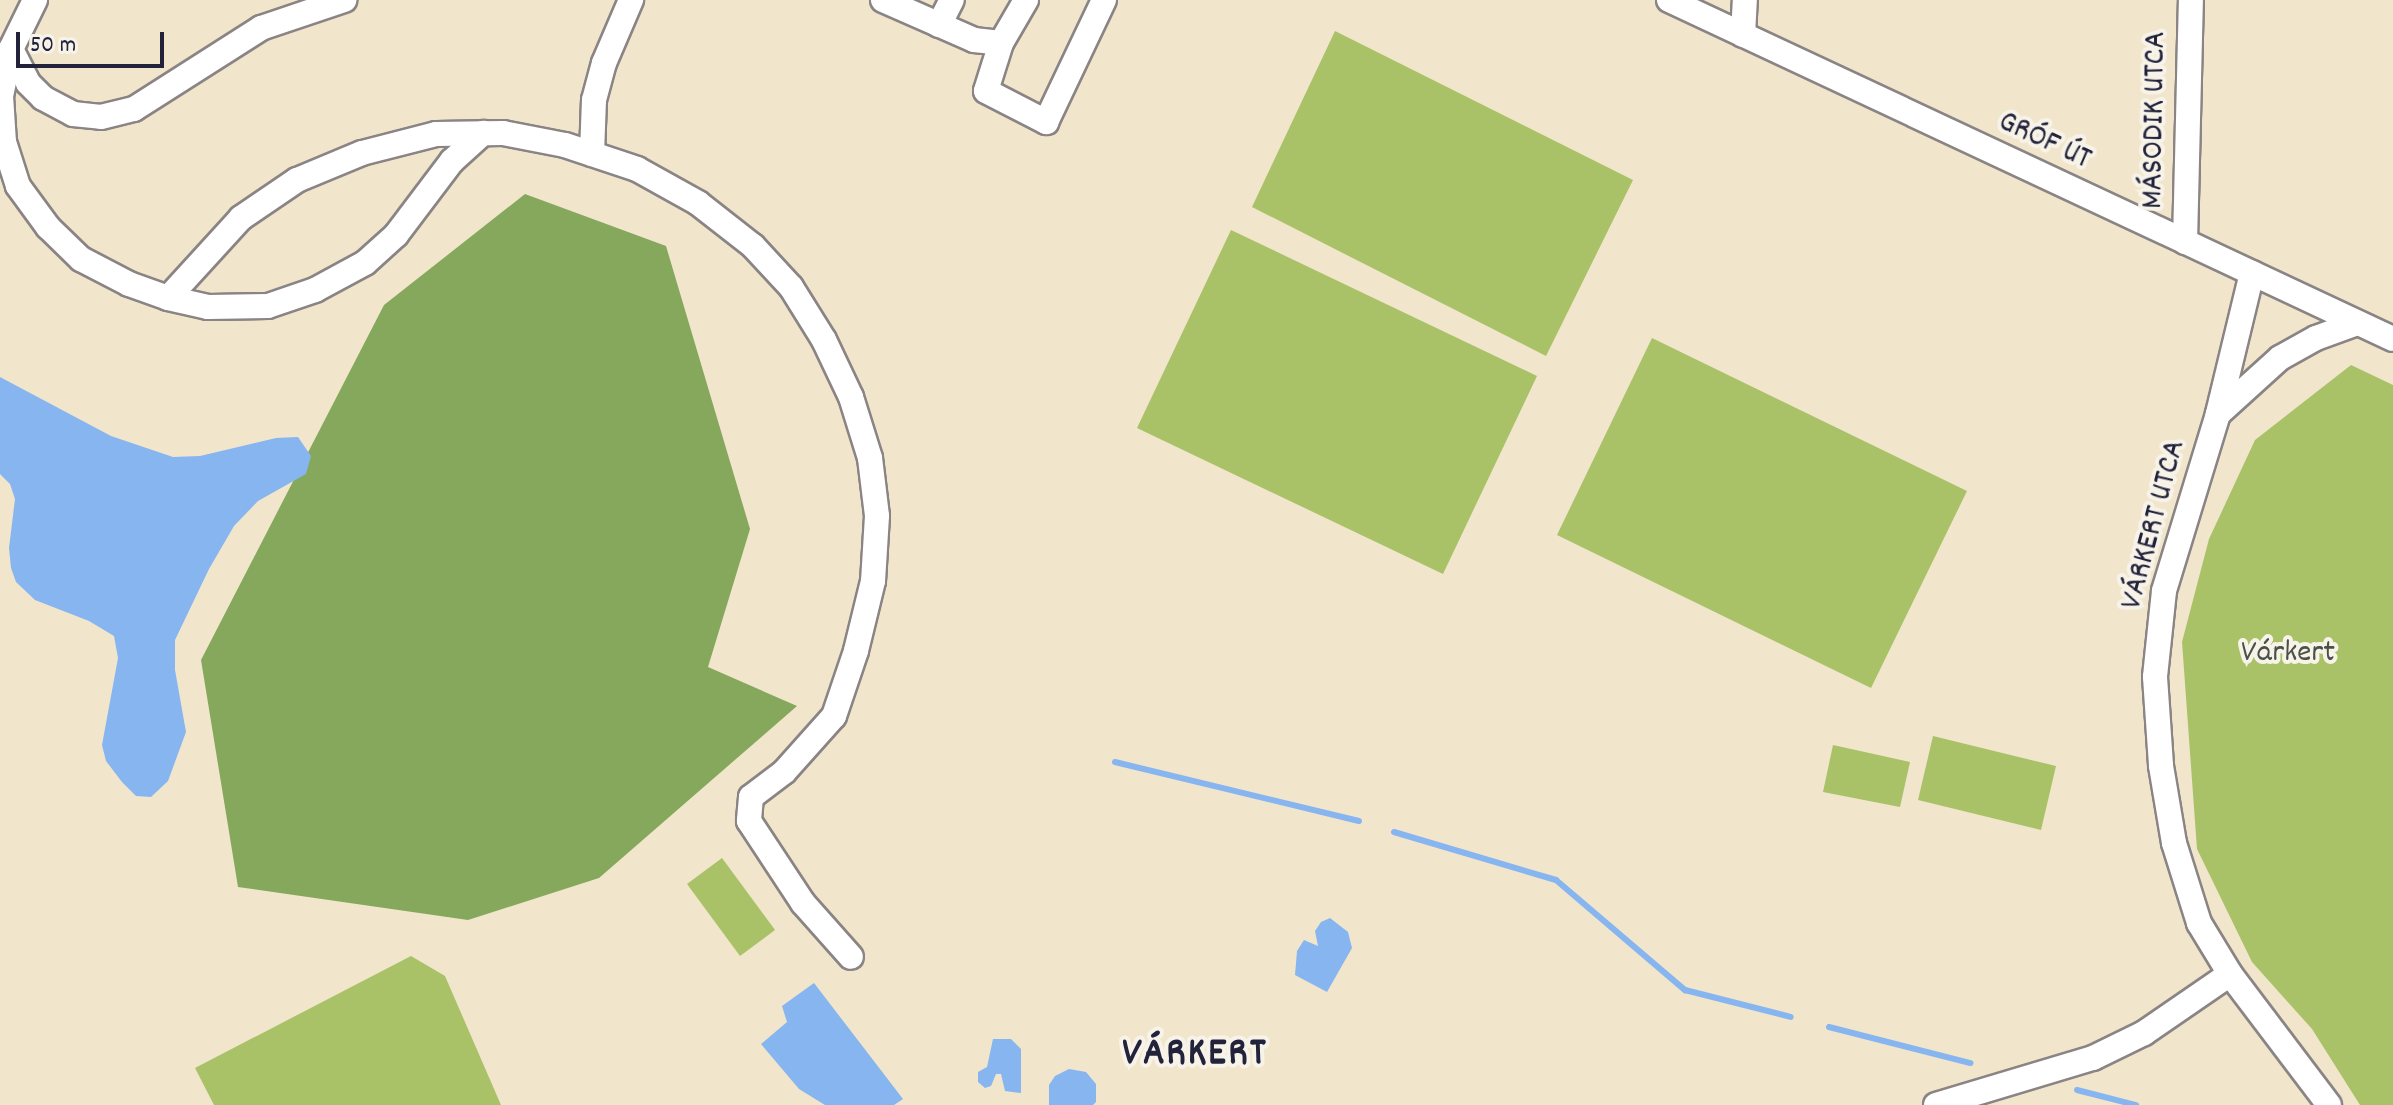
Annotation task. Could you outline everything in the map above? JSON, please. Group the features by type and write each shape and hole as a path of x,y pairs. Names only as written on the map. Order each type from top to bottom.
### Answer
{"street":[{"path":"35,0 11,49 1,96 4,142 18,186 48,227 81,259 129,284 168,298 208,307 268,306 315,290 365,263 396,235 452,161 483,133"},
{"path":"11,49 28,83 43,98 73,114 101,117 134,109 261,28 344,0"},
{"path":"592,154 594,100 604,63 631,0"},
{"path":"883,0 974,40 1001,43"},
{"path":"939,25 952,0"},
{"path":"1026,0 1001,43 986,91 1046,122 1104,0"},
{"name":"GRÓF ÚT","path":"1669,0 2393,339"},
{"path":"1743,35 1745,0"},
{"name":"MÁSODIK UTCA","path":"2185,242 2191,0"},
{"path":"168,298 241,218 297,180 362,153 436,134 519,136 637,169 698,203 753,246 791,287 824,340 861,428 870,458 877,516 873,581 856,651 834,716 784,772 751,797 749,821 803,903 851,957"},
{"name":"VÁRKERT UTCA","path":"2252,273 2218,414 2164,591 2155,677 2161,766 2174,843 2199,923 2230,974 2329,1105"},
{"name":"VÁRKERT UTCA","path":"2218,414 2280,358 2316,338 2357,323"},
{"path":"1936,1105 2093,1058 2144,1033 2230,974"}],"green space":[{"path":"1335,31 1633,180 1546,356 1252,207"},
{"path":"525,194 666,246 750,529 708,667 797,706 599,878 468,920 238,887 201,660 384,305"},
{"path":"1231,230 1537,376 1443,574 1137,428"},
{"path":"1652,338 1967,491 1871,688 1557,535"},
{"name":"Várkert","path":"2351,365 2393,385 2393,1105 2360,1105 2312,1029 2252,962 2197,849 2182,642 2209,539 2255,440"},
{"path":"1933,736 2056,766 2041,830 1918,800"},
{"path":"1833,745 1910,762 1900,807 1823,792"},
{"path":"722,858 775,930 740,956 687,884"},
{"path":"411,956 445,976 501,1105 214,1105 195,1068"}],"water":[{"path":"0,377 111,436 173,457 200,456 276,438 298,437 311,456 306,474 258,501 234,526 209,569 175,640 175,670 186,732 168,781 151,797 136,796 122,782 106,761 102,745 118,658 114,636 89,621 35,600 16,582 9,548 15,499 10,484 0,474"},
{"path":"1330,918 1348,932 1352,948 1327,992 1295,975 1297,951 1304,940 1318,946 1315,931 1321,922"},
{"path":"814,983 903,1099 894,1105 825,1105 799,1089 761,1044 787,1022 782,1006"},
{"path":"993,1039 1011,1039 1021,1049 1021,1093 1005,1091 1001,1074 996,1074 991,1086 985,1088 978,1082 978,1072 987,1067"},
{"path":"1069,1069 1086,1072 1096,1084 1096,1102 1093,1105 1049,1105 1049,1085 1055,1076"}],"waterway":[{"path":"1115,762 1359,821"},
{"path":"1394,832 1556,880 1685,990 1791,1017"},
{"path":"1829,1027 1970,1063"},
{"path":"2077,1090 2136,1105"}],"district":[{"name":"VÁRKERT","path":"1195,1056"}]}
